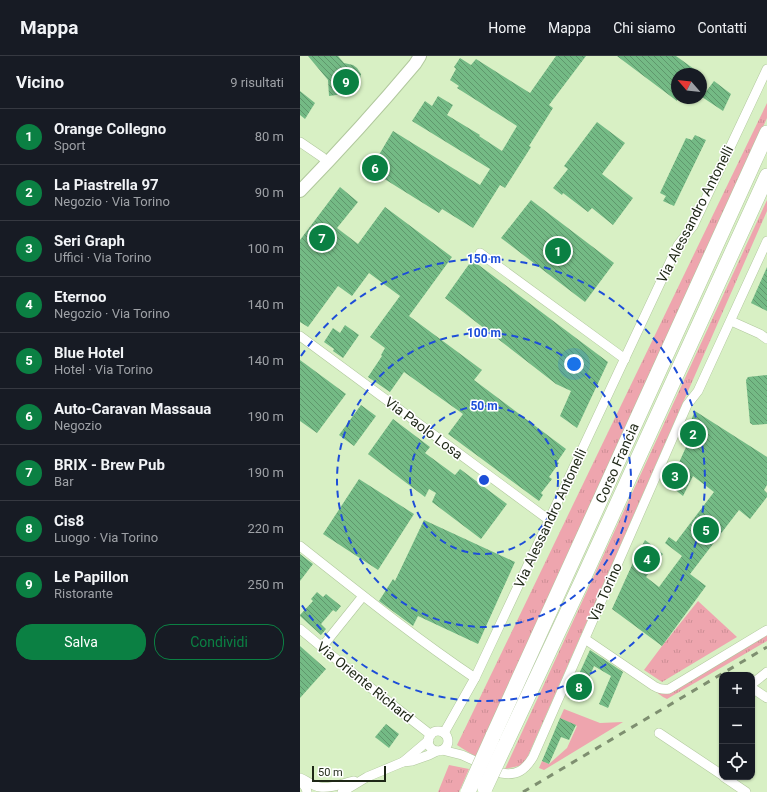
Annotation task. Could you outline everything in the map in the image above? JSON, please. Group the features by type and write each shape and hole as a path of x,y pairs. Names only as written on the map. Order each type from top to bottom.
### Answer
{"main road":[{"name":"Corso Francia","path":"484,792 499,741 767,134"},
{"name":"Corso Francia","path":"468,792 499,741 582,581 767,176"}],"street":[{"path":"300,191 328,163 379,106 416,64 420,56"},
{"name":"Via Alessandro Antonelli","path":"444,733 475,678 678,245 693,226 767,69"},
{"path":"300,142 328,163"},
{"name":"Via Torino","path":"501,772 508,774 519,772 529,764 533,757 687,405 698,390 767,241"},
{"path":"480,253 625,358"},
{"path":"731,321 760,334 767,339"},
{"name":"Via Paolo Losa","path":"300,336 549,520"},
{"path":"300,546 363,596 475,678"},
{"path":"322,647 363,596"},
{"name":"Via Oriente Richard","path":"300,628 371,688 427,730 430,738"},
{"path":"585,639 654,686 664,690 669,689 767,630"},
{"path":"755,682 767,672"},
{"path":"755,690 767,698"},
{"path":"300,779 313,785 329,788 367,777 403,762 412,761 429,755 446,747 448,738 444,733 436,731 403,762"},
{"path":"659,733 719,773"},
{"path":"430,738 429,743 432,748 462,755 473,760"},
{"path":"342,792 367,777"},
{"path":"300,779 307,792"},
{"path":"729,780 746,792"}],"green space":[{"path":"767,103 767,118 476,757 457,745"},
{"path":"767,200 767,211 524,765 505,769"},
{"path":"698,601 737,637 662,682 644,670"},
{"path":"767,634 767,641 667,699 652,689 659,692"},
{"path":"564,709 600,723 623,722 544,770 539,768 542,761 549,764 567,748 577,726 560,718"},
{"path":"449,765 469,769 459,792 438,792"}],"building":[{"path":"308,56 338,56 344,63 353,65 361,74 358,87 350,93 329,96 328,80"},
{"path":"556,56 586,56 549,105 553,108 529,146 531,147 505,188 500,185 473,228 442,209 439,213 370,170 393,131 480,185 490,169 412,121 425,101 432,106 438,96 453,105 447,115 480,135 479,136 502,151 517,126 457,88 459,86 450,80 456,69 454,67 460,58 471,65 476,59 530,93"},
{"path":"617,56 676,56 693,68 671,68 671,96"},
{"path":"714,81 731,94 723,111 707,100 707,90"},
{"path":"300,91 315,103 305,119 300,115"},
{"path":"597,122 625,143 602,174 633,198 613,225 592,208 588,212 563,193 562,195 553,188 568,169 564,166"},
{"path":"695,135 706,140 674,206 663,201 666,196 660,193 686,138 692,140"},
{"path":"340,187 358,202 337,228 358,244 385,207 452,257 409,316 482,370 474,380 566,449 557,462 559,463 549,477 552,479 541,493 543,495 539,501 448,434 463,414 404,372 390,392 368,377 382,356 381,355 385,348 370,337 400,296 369,273 352,296 338,286 308,327 300,322 300,240"},
{"path":"531,200 614,263 585,302 501,238"},
{"path":"472,260 608,362 577,428 560,416 571,391 556,384 445,298"},
{"path":"767,267 767,311 751,303"},
{"path":"345,325 359,335 343,358 324,342 333,328 340,333"},
{"path":"300,360 346,394 317,433 300,421"},
{"path":"767,375 767,424 753,425 750,423 746,380 748,377"},
{"path":"361,405 376,416 354,446 339,435"},
{"path":"695,411 767,457 767,485 764,490 767,493 767,497 750,519 739,510 690,574 706,586 662,646 612,609 645,540 663,554 646,577 659,587 682,556 665,543 669,537 676,542 714,492 693,476 683,496 669,485 686,447 681,444"},
{"path":"393,419 430,447 425,453 455,475 460,469 507,504 481,539 432,502 436,493 429,489 425,497 368,454"},
{"path":"359,479 414,514 378,570 323,534"},
{"path":"424,520 515,562 478,644 418,616 413,626 379,601 393,579 395,581"},
{"path":"300,554 313,564 300,581"},
{"path":"317,592 323,597 326,594 341,606 336,612 333,610 321,624 326,629 321,635 300,616 313,601 311,599"},
{"path":"300,646 326,669 300,698"},
{"path":"590,650 623,672 608,708 599,704 611,676 594,666 579,702 568,698"},
{"path":"560,718 576,725 569,740 561,737 549,764 542,761"},
{"path":"386,724 399,734 389,748 375,737"}],"railway":[{"path":"523,792 767,647"}],"place":[{"name":"Le Papillon","path":"346,82"},
{"name":"Auto-Caravan Massaua","path":"375,168"},
{"name":"BRIX - Brew Pub","path":"322,238"},
{"name":"Orange Collegno","path":"558,251"},
{"name":"La Piastrella 97","path":"693,434"},
{"name":"Seri Graph","path":"675,476"},
{"name":"Blue Hotel","path":"706,530"},
{"name":"Eternoo","path":"647,559"},
{"name":"Cis8","path":"579,687"}]}
